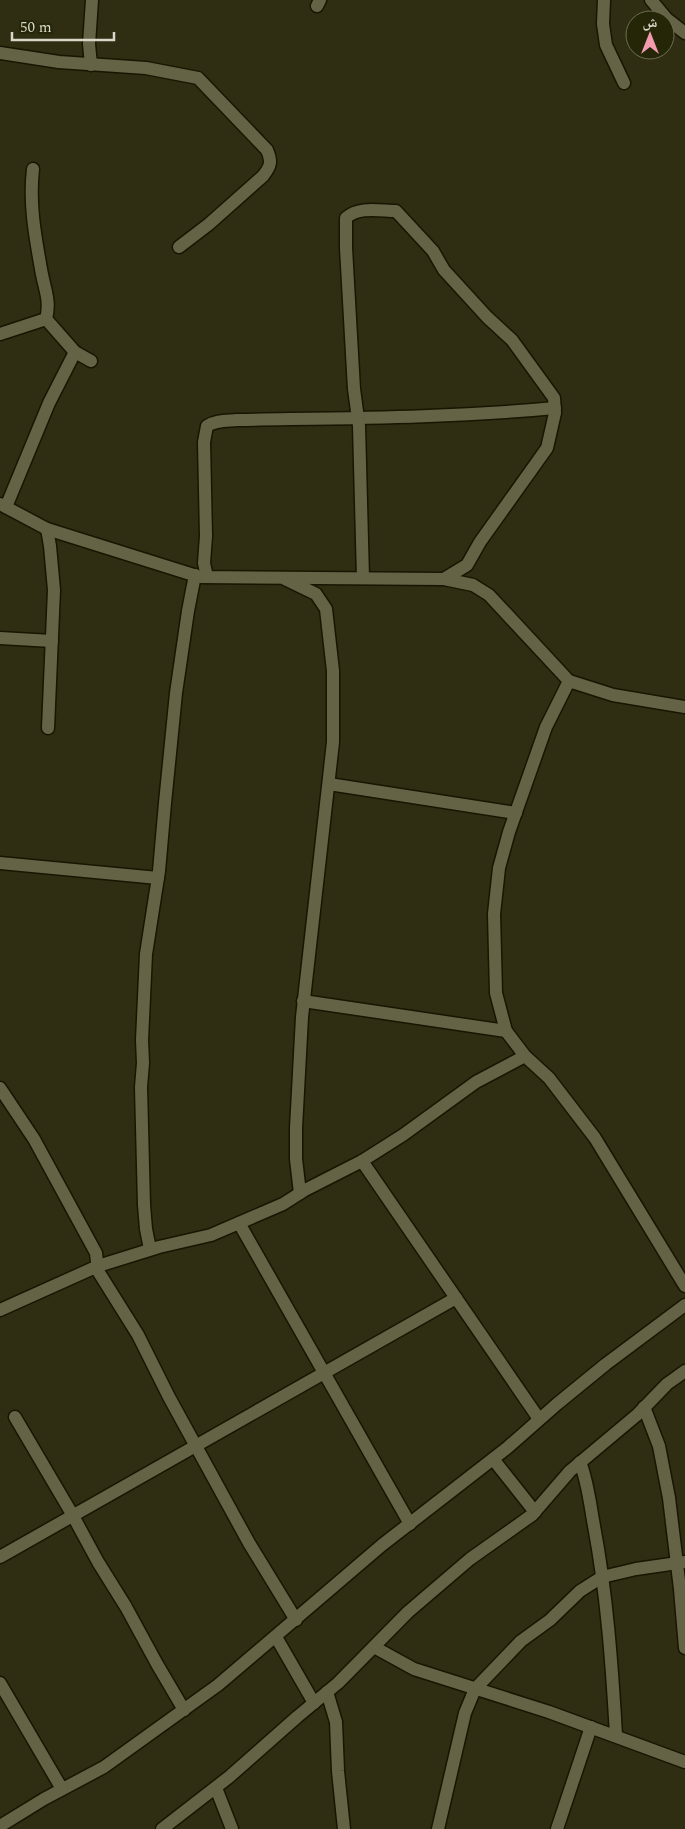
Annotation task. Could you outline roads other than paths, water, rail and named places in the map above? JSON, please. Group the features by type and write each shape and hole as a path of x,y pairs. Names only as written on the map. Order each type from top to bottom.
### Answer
{"street":[{"path":"91,65 89,44 92,0"},
{"path":"604,0 603,24 606,45 624,83"},
{"path":"651,0 667,19 685,33"},
{"path":"0,53 59,62 146,68 198,78 267,150 270,158 270,167 263,176 209,224 179,247"},
{"path":"34,169 30,191 31,204 49,307 46,319"},
{"path":"363,578 358,417 354,389 346,218 350,214 360,211 396,211 433,251 444,270 487,317 512,340 554,398 555,408 552,433 547,448 480,542 467,565 444,579"},
{"path":"0,334 46,319"},
{"path":"46,319 75,352 91,361"},
{"path":"75,352 49,402 18,482 3,506 47,529 201,576 444,579 473,585 489,595 569,681 613,694 685,707"},
{"path":"150,1249 144,1206 141,1087 144,1063 142,1040 146,954 158,878 176,693 188,611 204,563 206,536 204,442 207,426 219,421 498,414 555,408"},
{"path":"47,529 54,590 48,728"},
{"path":"282,577 316,594 326,609 333,671 333,742 303,1001 296,1128 296,1159 300,1193"},
{"path":"0,638 52,641"},
{"path":"569,681 546,727 499,868 494,914 496,993 506,1031 525,1056 548,1078 595,1138 685,1286"},
{"path":"329,784 516,813"},
{"path":"0,863 158,878"},
{"path":"303,1001 506,1031"},
{"path":"0,1310 98,1266 150,1249 211,1234 283,1204 300,1193 362,1161 403,1135 476,1082 525,1056"},
{"path":"0,1088 34,1139 96,1253 98,1271 138,1335 169,1397 197,1445 205,1464 249,1543 296,1620"},
{"path":"362,1161 539,1419"},
{"path":"239,1223 410,1524"},
{"path":"0,1557 72,1514 456,1298"},
{"path":"0,1826 62,1789 104,1767 218,1685 382,1545 493,1459 606,1364 685,1305"},
{"path":"162,1829 216,1788 327,1692 408,1612 470,1559 535,1512 570,1471 685,1371"},
{"path":"644,1407 659,1446 681,1563 685,1648"},
{"path":"14,1417 72,1514 98,1562 126,1606 184,1710"},
{"path":"493,1459 535,1512"},
{"path":"580,1462 587,1479 602,1577 616,1736"},
{"path":"438,1829 465,1713 475,1689 521,1641 550,1620 580,1591 602,1577 636,1569 681,1563"},
{"path":"276,1637 314,1703"},
{"path":"374,1647 414,1669 591,1727 685,1762"},
{"path":"0,1683 62,1789"},
{"path":"327,1692 336,1722 338,1771 344,1829"},
{"path":"557,1829 591,1727"},
{"path":"216,1788 232,1829"}]}
